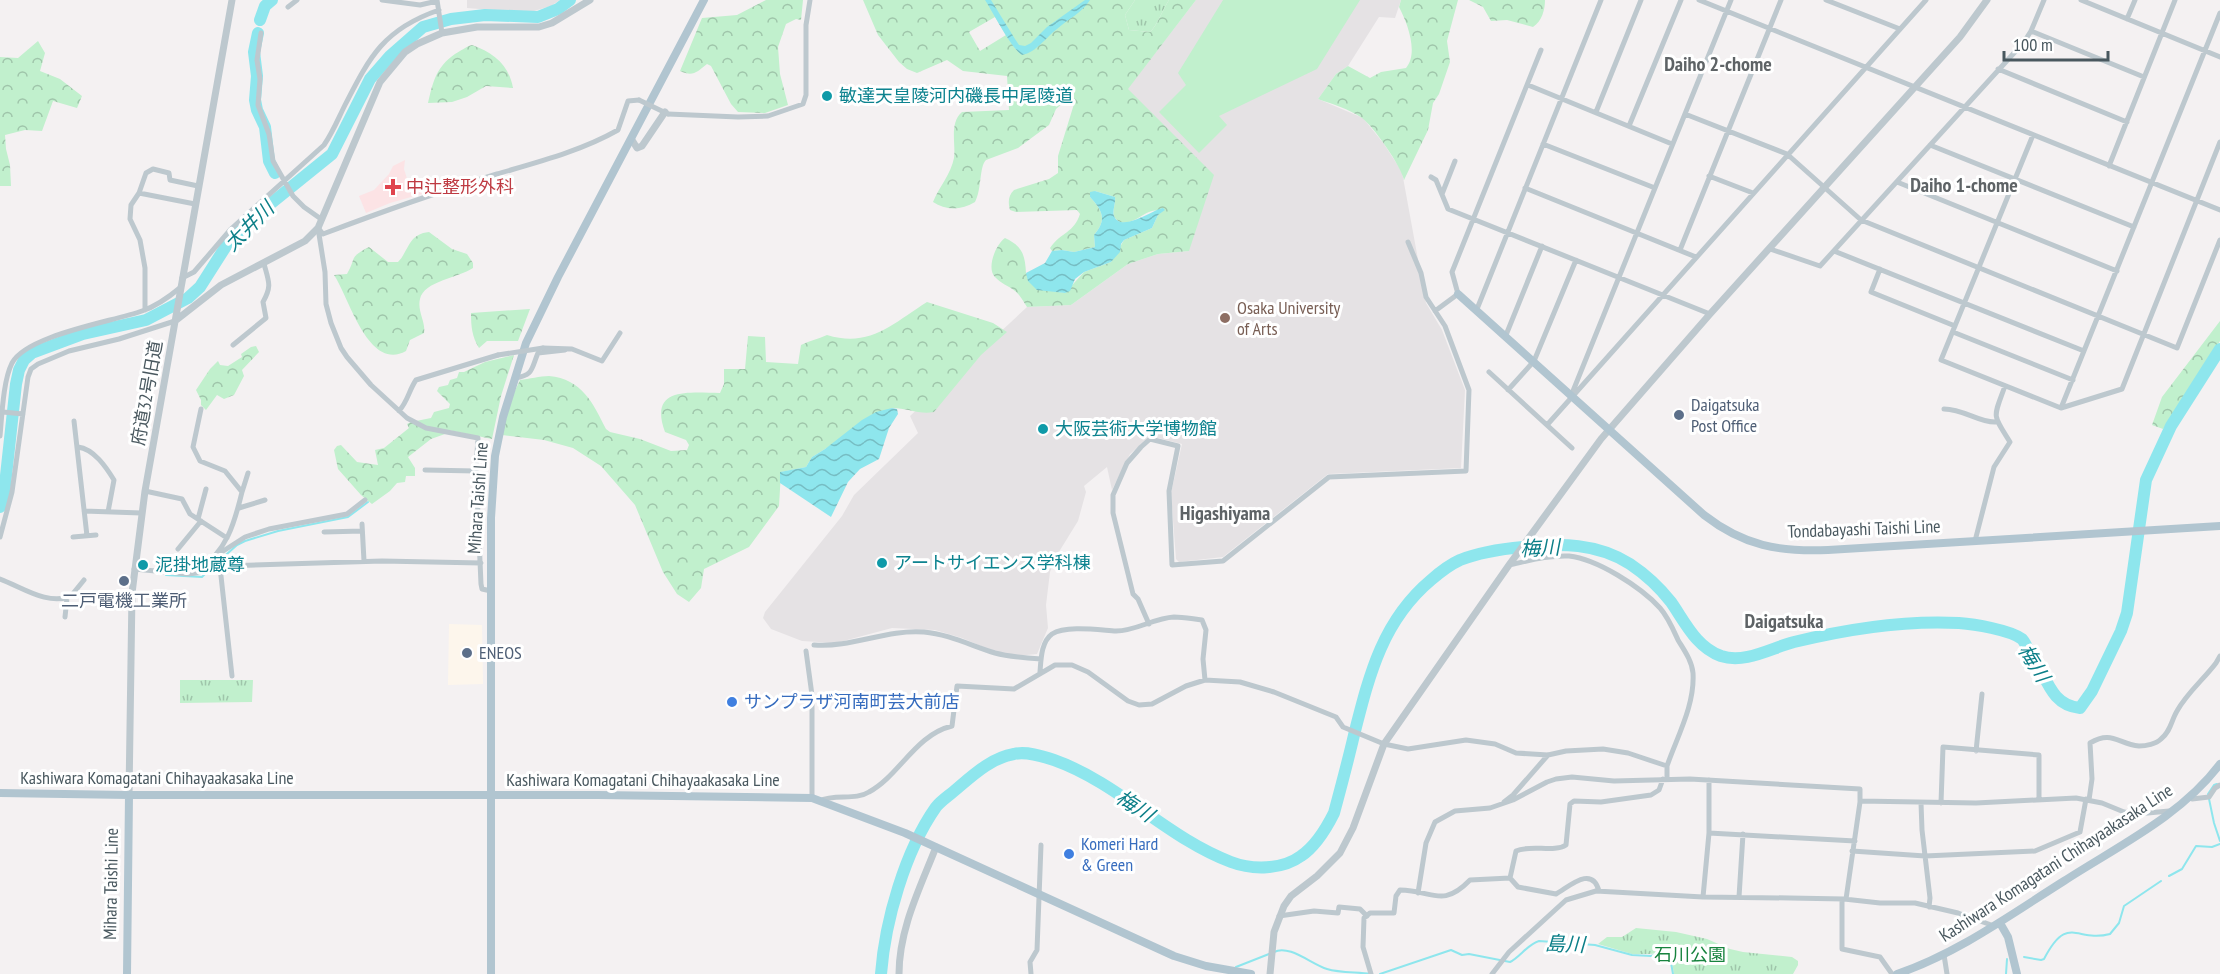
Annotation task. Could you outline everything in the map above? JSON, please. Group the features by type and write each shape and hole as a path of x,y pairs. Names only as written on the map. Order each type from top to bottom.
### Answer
{"main road":[{"name":"Mihara Taishi Line","path":"491,974 491,518 495,456 502,417 526,343 558,277 705,0"},
{"name":"Tondabayashi Taishi Line","path":"1458,294 1715,524 1765,547 1799,551 2220,526"},
{"name":"Kashiwara Komagatani Chihayaakasaka Line","path":"1897,974 1944,955 1997,924 2173,811 2220,764"},
{"name":"Kashiwara Komagatani Chihayaakasaka Line","path":"0,793 815,800 935,846 1174,956 1206,966 1251,974"},
{"name":"Mihara Taishi Line","path":"127,974 129,795"},
{"path":"1997,924 2008,937 2017,974"}],"street":[{"name":"府道32号旧道","path":"129,795 134,569 141,513 232,0"},
{"path":"288,7 297,0"},
{"path":"382,0 420,5 437,0 442,31"},
{"path":"0,537 12,492 21,414 31,369 69,351 119,339 176,317 221,285 305,241 318,228 380,82 405,52 417,44 442,31 477,27 539,27 552,23 590,0"},
{"path":"318,228 323,234 411,201 516,170 585,146 618,130 628,101 639,100 666,113 738,117 768,116 803,104 806,95 806,26 810,0"},
{"path":"1477,309 1601,0"},
{"path":"1596,112 1641,0"},
{"path":"1629,126 1681,0"},
{"path":"1699,0 2220,210"},
{"path":"1572,395 1731,0"},
{"path":"1680,250 1780,0"},
{"path":"1826,0 1900,29"},
{"path":"1547,425 1661,294 1926,0"},
{"path":"1270,974 1274,932 1279,916 1291,896 1317,876 1340,853 1353,828 1384,744 1530,536 1609,430 1710,314 1915,87 1974,19 1987,0"},
{"path":"1770,249 1820,266 2031,32 2044,0"},
{"path":"2081,0 2093,2 2127,19 2220,57"},
{"path":"2127,19 2135,0"},
{"path":"2109,166 2175,0"},
{"path":"182,278 194,272 231,229 285,182 328,139 360,75 380,45 402,27 439,11"},
{"path":"2061,408 2220,14"},
{"path":"2031,32 2144,77"},
{"path":"261,33 256,60 260,79 258,105 270,134 273,161 293,196 321,219"},
{"path":"1435,310 1458,294 1452,272 1541,50"},
{"path":"1998,69 2127,122"},
{"path":"1528,85 1672,144"},
{"path":"632,140 637,148 642,146 666,113"},
{"path":"1685,114 1787,154 1861,220 2177,348 2220,240"},
{"path":"2032,135 1941,360 2061,408 2122,389 2220,142"},
{"path":"1543,144 1655,188"},
{"path":"1930,145 2134,227"},
{"path":"1442,194 1455,161"},
{"path":"145,310 145,268 140,240 130,219 131,205 139,193 146,173 153,169 169,173 170,180 198,186"},
{"path":"1710,176 1753,193"},
{"path":"1431,177 1436,180 1448,209 1710,314"},
{"path":"1897,182 2117,271"},
{"path":"1525,188 1695,257"},
{"path":"139,193 195,204"},
{"path":"318,228 326,272 326,304 341,348 371,385 407,418 426,428 478,438 476,471 482,589 491,591"},
{"path":"1149,624 1138,599 1133,594 1124,549 1113,513 1113,495 1127,463 1150,439 1178,446 1169,490 1172,564 1223,561 1329,477 1466,471 1469,390 1445,326 1426,297 1421,273 1408,242"},
{"path":"1506,335 1542,246"},
{"path":"1834,251 2084,351"},
{"path":"1508,390 1534,361 1576,260"},
{"path":"233,345 266,318 263,302 270,290 270,285 264,264"},
{"path":"1880,269 1871,292 2073,380"},
{"path":"0,436 12,363 27,347 68,332 145,310 181,290"},
{"path":"399,411 406,404 416,380 498,355 543,348 572,349 603,361 620,333"},
{"path":"514,378 530,373 538,354 564,351 565,348"},
{"path":"1489,372 1572,448"},
{"path":"1975,541 1994,467 2010,442 1996,422 1997,408 2005,386"},
{"path":"201,410 193,447 200,461 225,471 242,492"},
{"path":"1944,410 1957,410 1989,422 1996,422"},
{"path":"4,412 21,414"},
{"path":"74,421 87,536"},
{"path":"78,447 84,448 105,464 114,480 108,512"},
{"path":"186,452 194,449"},
{"path":"425,470 476,471"},
{"path":"213,558 234,528 248,473"},
{"path":"145,490 178,496 190,514 227,538"},
{"path":"178,549 199,520 203,490"},
{"path":"238,508 265,500"},
{"path":"198,571 245,537 269,529 347,514 365,500"},
{"path":"84,511 141,513"},
{"path":"324,532 362,528 364,561"},
{"path":"73,537 96,535"},
{"path":"1509,565 1541,558 1570,556 1601,567 1651,599 1662,611 1685,650 1693,670 1689,707 1666,766 1665,779 1659,790 1652,795 1601,802 1574,801 1570,804 1566,845 1558,849 1533,847 1516,851 1510,878"},
{"path":"134,569 175,574 204,572 220,567 364,561 481,563"},
{"path":"220,567 232,676"},
{"path":"0,579 48,598 71,596 84,580"},
{"path":"65,617 66,598"},
{"path":"1040,672 1043,647 1049,636 1057,631 1080,629 1119,631 1173,617 1202,621 1206,630 1203,659 1205,680"},
{"path":"814,645 843,645 886,634 925,632 994,652 1041,659"},
{"path":"806,651 812,695 815,800 868,793 888,778 930,735 952,726 957,686 1014,689 1054,665 1072,665 1088,672 1128,701 1139,705 1152,704 1186,686 1205,680 1240,682 1274,692 1336,717 1346,728 1368,738 1408,749 1466,740 1495,744 1516,753 1548,755 1566,751 1603,749 1638,755 1666,766"},
{"path":"1852,851 1925,856 2035,851 2080,832 2092,779 2090,743 2099,738 2112,737 2137,746 2147,746 2160,741 2177,712 2220,656"},
{"path":"1976,751 1982,694"},
{"path":"1941,803 1943,747 2039,755 2039,801"},
{"path":"1500,804 1513,795 1548,755"},
{"path":"1418,893 1426,843 1434,822 1455,811 1490,808 1514,800 1547,782 1562,777 1614,781 1709,780 1860,789 1855,841 1844,899 1842,950 1880,957 1892,974"},
{"path":"1703,897 1709,833 1709,780"},
{"path":"2189,797 2192,799 2208,797 2220,785"},
{"path":"1860,801 1941,803 2087,799 2124,812 2137,814 2173,811"},
{"path":"1921,803 1929,907"},
{"path":"1709,833 1855,841"},
{"path":"1739,897 1743,834"},
{"path":"1031,974 1030,962 1037,950 1041,895 1041,845"},
{"path":"899,974 899,953 908,919 935,846"},
{"path":"1510,878 1518,887 1556,894 1585,877 1596,882 1599,891"},
{"path":"1371,974 1363,947 1364,918 1370,913 1394,913 1396,896 1400,890 1445,896 1455,894 1470,880 1510,878"},
{"path":"1492,974 1509,952 1566,900 1599,891 1703,897 1844,899 1880,903 1915,903 1997,924"},
{"path":"1279,916 1314,912 1338,913 1340,907 1360,909 1367,916"},
{"path":"1944,955 1947,974"}],"shaded area":[{"path":"467,0 560,0 551,6 527,13 467,8"},
{"name":"Osaka University of Arts","path":"1196,0 1401,0 1395,18 1379,17 1348,66 1336,74 1318,99 1363,118 1384,144 1402,172 1426,303 1442,330 1465,390 1461,468 1328,474 1223,557 1179,562 1176,559 1171,493 1182,444 1150,436 1130,454 1112,490 1107,467 1084,486 1086,492 1078,521 1057,555 1050,572 1046,605 1048,628 1037,654 1016,656 993,651 935,630 892,628 836,643 802,641 771,629 763,618 765,612 842,516 854,495 918,433 910,416 1027,307 1071,305 1128,264 1158,254 1189,251 1122,96"},
{"name":"中辻整形外科","path":"405,160 404,169 410,188 426,185 432,191 390,203 366,213 359,196 374,190 389,174 393,166"},
{"path":"449,624 482,625 483,684 448,685"}],"green space":[{"path":"766,0 803,0 801,20 796,19 786,24 778,47 780,74 788,105 765,113 738,112 731,104 711,66 707,64 692,74 680,71 702,18 737,15"},
{"path":"863,0 1135,0 1125,15 1129,30 1150,32 1169,0 1196,0 1128,89 1214,175 1189,251 1158,254 1128,264 1071,305 1027,307 1013,289 999,281 992,273 993,256 998,245 1005,238 1022,251 1026,273 1052,291 1065,293 1084,272 1111,262 1124,240 1152,228 1158,215 1164,210 1151,211 1132,221 1122,223 1114,216 1115,197 1095,191 1090,197 1098,207 1102,220 1094,235 1095,247 1074,252 1052,251 1050,248 1074,225 1080,214 1077,210 1016,212 1010,210 1009,199 1014,190 1049,179 1058,173 1058,156 1074,104 1070,101 1064,102 1056,109 1049,125 1018,148 986,160 982,168 975,202 965,207 954,208 943,207 933,202 948,175 954,158 954,128 958,117 962,112 1009,110 1007,76 963,71 947,60 917,73 907,69 899,62 878,35","holes":["995,17 1006,35 980,51 969,32"]},
{"path":"1135,0 1169,0 1150,32 1129,30 1125,15"},
{"path":"1223,0 1360,0 1317,69 1219,116 1227,125 1199,153 1159,112 1186,85 1178,73"},
{"path":"1401,0 1458,0 1447,41 1450,62 1439,94 1433,103 1428,130 1404,180 1393,157 1362,118 1318,99 1336,74 1348,66 1370,78 1381,72 1406,68 1410,62 1412,46 1399,7"},
{"path":"1469,0 1545,0 1539,22 1533,27 1507,20 1491,21 1483,7"},
{"path":"38,41 45,53 40,71 60,79 82,96 77,108 53,101 42,131 25,130 5,135 11,186 0,186 0,57 18,58"},
{"path":"472,45 487,51 499,60 508,73 513,88 486,86 467,97 452,102 428,103 434,82 443,64"},
{"path":"429,232 452,249 467,254 473,263 473,268 435,284 423,293 419,303 424,333 410,340 406,351 393,355 381,351 370,342 361,329 334,275 347,274 355,256 369,247 388,262 398,262 413,239 422,233"},
{"path":"927,302 993,323 1007,332 981,355 934,412 924,413 892,408 812,457 806,467 781,472 779,506 749,547 704,569 701,588 689,602 677,594 663,572 635,505 601,466 573,448 544,440 502,435 511,399 520,380 549,376 560,378 578,387 591,402 610,432 640,439 671,451 687,450 689,445 686,440 665,432 661,417 662,406 667,399 675,395 720,393 724,384 724,369 745,369 748,336 765,337 766,362 798,364 801,345 827,335 856,338 880,332"},
{"path":"530,309 518,341 487,341 479,348 472,331 471,313"},
{"path":"2220,321 2220,341 2163,429 2152,425 2162,397"},
{"path":"256,346 259,352 242,370 244,376 234,395 224,399 217,395 206,410 201,405 196,390 210,369 218,361 220,365 228,366 242,357 241,354"},
{"path":"514,355 501,396 492,439 448,430 445,434 431,439 408,457 415,468 415,476 406,476 405,482 397,483 372,504 338,469 334,450 337,446 341,445 357,462 378,465 375,450 384,448 409,428 407,424 431,418 434,412 449,408 450,404 437,391 439,387 448,385 450,380 457,378 459,372 485,362"},
{"path":"180,680 253,680 252,702 180,703"},
{"name":"石川公園","path":"1636,928 1676,932 1707,939 1743,952 1792,957 1798,961 1798,965 1793,974 1674,974 1671,955 1666,951 1632,954 1598,944 1607,937 1622,937"}],"water":[{"path":"985,0 991,0 1019,45 1025,46 1085,0 1090,0 1037,48 1022,55 1008,38"},
{"path":"1095,191 1115,197 1113,212 1118,221 1130,221 1163,208 1165,210 1158,215 1152,228 1124,240 1120,252 1111,262 1084,272 1075,279 1070,291 1065,293 1037,290 1028,281 1026,273 1045,263 1052,251 1074,252 1095,247 1094,235 1101,225 1102,216 1090,197 1090,192"},
{"path":"897,409 898,414 889,428 879,459 860,469 848,482 831,517 780,483 780,472 806,467 812,457 862,420 876,412"}],"waterway":[{"path":"260,20 265,6 272,0"},
{"name":"太井川","path":"0,507 4,494 16,384 24,360 32,353 83,334 146,320 188,298 200,287 228,243 248,222 332,154 370,79 390,56 423,27 451,19 485,15 538,17 558,9 570,0"},
{"path":"258,33 254,52 257,76 255,100 265,127 269,161 275,173"},
{"name":"梅川","path":"881,974 887,932 898,887 925,825 942,801 981,769 1005,756 1019,753 1034,754 1078,770 1122,796 1185,839 1239,865 1276,866 1301,856 1320,837 1334,813 1365,692 1380,651 1400,613 1414,596 1444,569 1468,557 1483,553 1523,547 1565,545 1592,548 1617,557 1636,568 1657,586 1705,647 1730,658 1749,657 1794,642 1876,626 1938,622 2001,630 2022,639 2055,695 2070,706 2080,708 2092,691 2121,631 2127,613 2146,480 2171,426 2220,349"},
{"path":"210,569 237,545 245,541 278,531 348,517 368,502"},
{"path":"166,575 202,577 206,573"},
{"name":"島川","path":"2217,784 2208,794 2220,841"},
{"name":"島川","path":"2169,876 2182,869 2196,846 2212,847 2220,844"},
{"name":"島川","path":"2024,957 2044,959 2052,945 2066,933 2098,936 2110,934 2119,923 2124,906 2161,881"},
{"name":"島川","path":"1380,974 1451,950 1462,955 1469,954 1510,962 1539,941 1595,945 1632,955 1651,956 1664,952 1670,957 1673,974"},
{"name":"島川","path":"1274,952 1280,950 1293,953 1332,970 1371,974"},
{"name":"島川","path":"1236,967 1269,954"},
{"name":"島川","path":"2006,974 2007,959"}],"place":[{"name":"敏達天皇陵河内磯長中尾陵道","path":"827,96"},
{"name":"中辻整形外科","path":"393,187"},
{"name":"Osaka University of Arts","path":"1225,318"},
{"name":"Daigatsuka Post Office","path":"1679,415"},
{"name":"大阪芸術大学博物館","path":"1043,429"},
{"name":"アートサイエンス学科棟","path":"882,563"},
{"name":"泥掛地蔵尊","path":"143,565"},
{"name":"二戸電機工業所","path":"124,581"},
{"name":"ENEOS","path":"467,653"},
{"name":"サンプラザ河南町芸大前店","path":"732,702"},
{"name":"Komeri Hard & Green","path":"1069,854"}],"district":[{"name":"Daiho 2-chome","path":"1718,64"},
{"name":"Daiho 1-chome","path":"1964,185"},
{"name":"Higashiyama","path":"1225,513"},
{"name":"Daigatsuka","path":"1784,621"}]}
